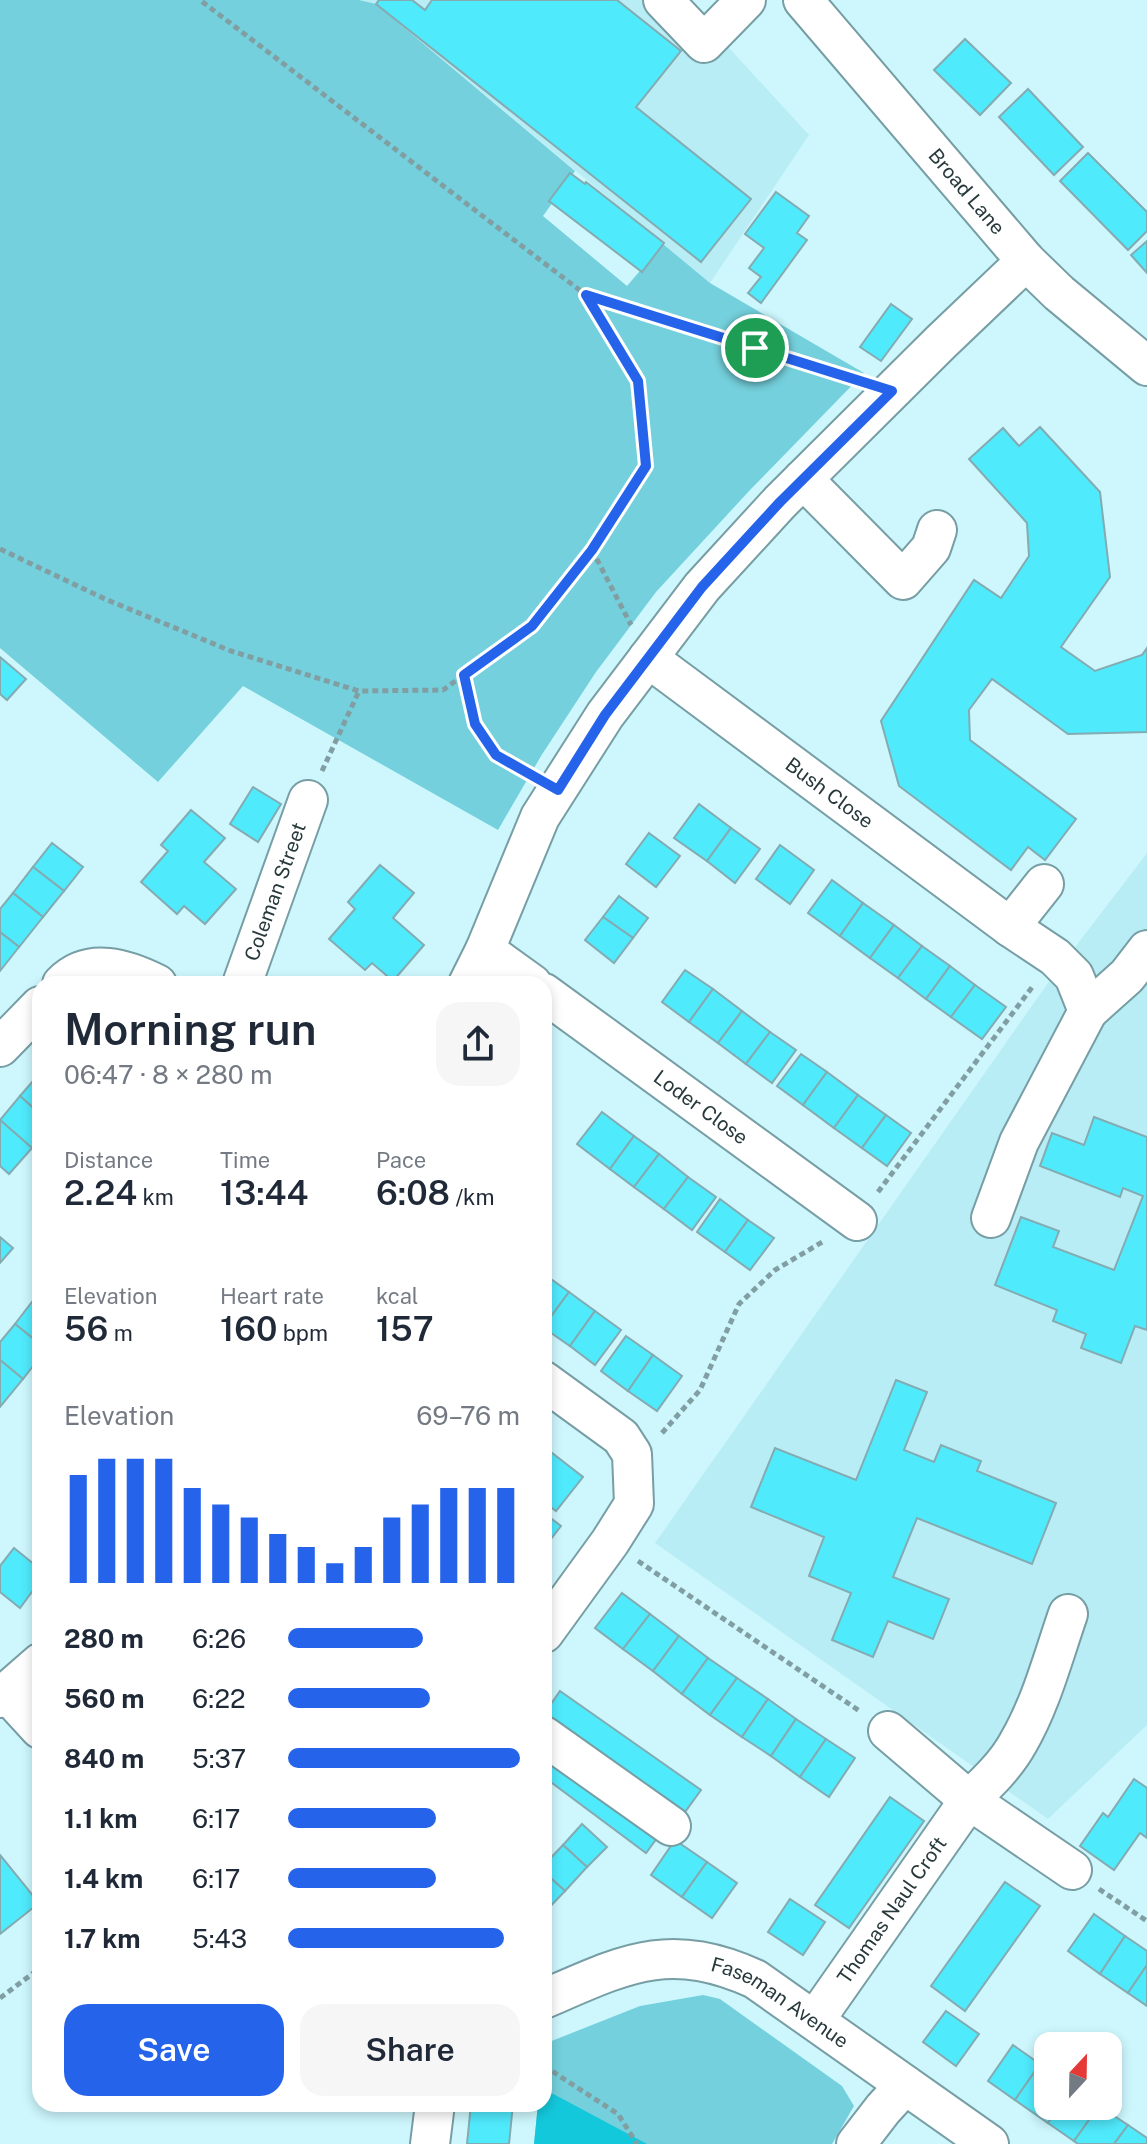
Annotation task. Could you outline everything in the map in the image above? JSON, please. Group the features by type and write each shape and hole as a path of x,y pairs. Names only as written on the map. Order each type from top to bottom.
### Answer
{"street":[{"path":"663,0 704,43 746,0"},
{"name":"Broad Lane","path":"803,0 1026,261 1059,293 1147,366"},
{"path":"472,976 540,817 605,715 702,587 803,479 1026,261"},
{"path":"803,479 903,580 931,548 937,530"},
{"name":"Bush Close","path":"648,658 1010,927 1055,957 1074,976 1088,1011"},
{"name":"Coleman Street","path":"245,976 308,800"},
{"path":"1010,927 1044,884"},
{"path":"485,950 521,976"},
{"path":"991,1218 1019,1142 1088,1011 1127,976 1147,950"},
{"path":"69,976 89,969 109,968 131,971 141,976"},
{"name":"Loder Close","path":"552,999 857,1221"},
{"path":"0,1047 32,1014"},
{"path":"552,1387 621,1437 632,1454 634,1504 552,1622"},
{"name":"Thomas Naul Croft","path":"815,2020 969,1800 989,1781 1018,1744 1040,1695 1068,1614"},
{"path":"32,1670 3,1696 32,1722"},
{"path":"888,1731 969,1800 1072,1870"},
{"path":"552,1742 671,1826"},
{"name":"Faseman Avenue","path":"552,1996 616,1968 641,1961 700,1961 727,1967 755,1979 989,2144"},
{"path":"856,2144 905,2085"},
{"path":"430,2144 434,2112"}],"path":[{"path":"200,0 586,295 892,391"},
{"path":"0,549 105,599 231,651 359,691 443,690 532,626 592,550 646,466 638,381 586,295"},
{"path":"592,550 648,658"},
{"path":"464,675 475,724 496,755 558,790"},
{"path":"308,800 359,691"},
{"path":"610,1542 888,1731"},
{"path":"1072,1870 1147,1921"},
{"path":"0,1998 32,1974"},
{"path":"552,2071 618,2114 637,2144"}],"shaded area":[{"path":"0,0 359,0 376,4 575,171 543,216 627,286 663,244 710,283 864,373 656,592 596,672 541,756 498,830 243,686 158,782 0,648"},
{"path":"359,0 685,0 809,135 710,283 376,4"},
{"path":"1147,853 1147,1725 1048,1819 655,1543 1050,980"},
{"path":"703,1995 720,1999 842,2086 854,2106 832,2144 534,2144 537,2112 552,2112 552,2041 640,2006"},
{"path":"552,2093 647,2144 534,2144 537,2112 552,2112"}],"building":[{"path":"379,0 412,0 425,10 432,0 617,0 681,51 636,107 751,199 701,262 376,4"},
{"path":"965,39 1011,83 980,115 934,70"},
{"path":"1028,89 1083,147 1054,175 999,117"},
{"path":"1088,153 1147,212 1147,231 1128,250 1060,181"},
{"path":"570,173 664,243 642,272 549,201"},
{"path":"776,192 809,216 797,233 807,240 761,303 748,293 761,277 749,268 764,248 745,234"},
{"path":"1147,241 1147,273 1131,255"},
{"path":"891,304 912,319 881,361 860,347"},
{"path":"1040,427 1100,492 1110,577 1061,647 1095,671 1142,655 1147,648 1147,732 1068,734 992,679 969,710 970,740 1076,819 1045,860 1028,847 1011,870 899,786 881,721 974,580 1001,598 1029,556 1027,523 969,459 1003,428 1019,446"},
{"path":"0,657 26,679 7,700 0,694"},
{"path":"253,787 281,804 258,842 230,824"},
{"path":"699,804 731,828 707,861 674,838"},
{"path":"191,810 225,838 204,862 236,889 205,924 184,906 177,914 141,882 168,851 161,845"},
{"path":"731,828 760,849 735,883 707,861"},
{"path":"649,833 680,856 656,887 626,864"},
{"path":"52,843 83,867 64,891 33,867"},
{"path":"780,845 814,870 790,904 756,879"},
{"path":"380,865 414,893 393,918 424,945 397,976 387,976 372,963 365,970 329,939 355,909 348,902"},
{"path":"33,867 64,891 43,917 13,893"},
{"path":"832,880 863,903 840,936 808,913"},
{"path":"13,893 43,917 19,947 0,932 0,909"},
{"path":"619,896 648,918 633,938 603,917"},
{"path":"863,903 894,925 870,958 840,936"},
{"path":"603,917 633,938 614,963 585,940"},
{"path":"894,925 922,946 898,978 870,958"},
{"path":"0,932 19,947 0,971"},
{"path":"922,946 950,966 926,999 898,978"},
{"path":"950,966 975,985 951,1017 926,999"},
{"path":"685,970 713,989 689,1022 662,1002"},
{"path":"975,985 1006,1007 982,1039 951,1017"},
{"path":"713,989 742,1011 718,1043 689,1022"},
{"path":"742,1011 770,1032 746,1064 718,1043"},
{"path":"770,1032 796,1050 772,1083 746,1064"},
{"path":"801,1054 827,1072 803,1105 777,1086"},
{"path":"827,1072 858,1095 834,1128 803,1105"},
{"path":"32,1082 32,1107 20,1096"},
{"path":"858,1095 886,1115 862,1148 834,1128"},
{"path":"20,1096 32,1107 32,1148 0,1120"},
{"path":"602,1112 634,1136 610,1169 577,1144"},
{"path":"886,1115 911,1133 887,1166 862,1148"},
{"path":"1094,1117 1147,1137 1147,1330 1135,1326 1121,1363 1081,1348 1086,1334 1053,1321 1057,1310 995,1285 1021,1217 1059,1231 1053,1247 1114,1270 1143,1196 1123,1188 1120,1197 1040,1166 1052,1133 1084,1145"},
{"path":"0,1120 32,1148 9,1174 0,1166"},
{"path":"634,1136 659,1154 634,1187 610,1169"},
{"path":"659,1154 688,1177 664,1209 634,1187"},
{"path":"688,1177 716,1197 692,1230 664,1209"},
{"path":"720,1199 748,1220 725,1252 697,1232"},
{"path":"748,1220 774,1238 750,1270 725,1252"},
{"path":"0,1237 13,1248 0,1263"},
{"path":"552,1280 569,1292 552,1315"},
{"path":"569,1292 595,1311 570,1346 552,1334 552,1315"},
{"path":"32,1302 32,1338 15,1324"},
{"path":"595,1311 621,1330 595,1365 570,1346"},
{"path":"15,1324 32,1338 32,1367 23,1379 0,1360 0,1342"},
{"path":"626,1336 653,1355 628,1391 601,1371"},
{"path":"653,1355 682,1376 657,1411 628,1391"},
{"path":"0,1360 23,1379 0,1407"},
{"path":"896,1380 927,1392 904,1450 934,1462 941,1445 981,1461 977,1471 1056,1503 1032,1564 917,1518 893,1577 949,1599 933,1639 888,1621 873,1657 832,1640 851,1593 809,1576 824,1537 751,1507 775,1448 856,1480"},
{"path":"552,1453 583,1477 556,1511 552,1508"},
{"path":"552,1519 561,1526 552,1538"},
{"path":"14,1548 32,1563 32,1592 20,1608 0,1592 0,1566"},
{"path":"622,1593 650,1614 623,1649 595,1628"},
{"path":"650,1614 679,1636 653,1671 623,1649"},
{"path":"679,1636 708,1658 682,1694 653,1671"},
{"path":"708,1658 737,1678 710,1715 682,1694"},
{"path":"737,1678 768,1699 742,1737 710,1715"},
{"path":"560,1691 701,1790 685,1812 552,1720 552,1702"},
{"path":"768,1699 796,1719 771,1756 742,1737"},
{"path":"796,1719 826,1739 800,1777 771,1756"},
{"path":"826,1739 855,1758 829,1797 800,1777"},
{"path":"552,1749 663,1830 646,1853 552,1783"},
{"path":"1134,1779 1147,1788 1147,1838 1140,1833 1114,1870 1080,1846 1103,1813 1108,1817"},
{"path":"890,1797 924,1821 849,1928 815,1905"},
{"path":"582,1824 607,1847 587,1867 563,1845"},
{"path":"675,1840 707,1862 682,1897 651,1875"},
{"path":"563,1845 587,1867 565,1891 552,1879 552,1857"},
{"path":"0,1855 32,1894 32,1909 0,1934"},
{"path":"707,1862 737,1883 712,1918 682,1897"},
{"path":"552,1879 565,1891 552,1905"},
{"path":"1005,1882 1040,1906 965,2011 931,1986"},
{"path":"790,1899 825,1922 803,1955 768,1932"},
{"path":"1094,1914 1125,1936 1100,1974 1068,1951"},
{"path":"1125,1936 1147,1951 1147,1965 1128,1993 1100,1974"},
{"path":"1147,1965 1147,2006 1128,1993"},
{"path":"946,2011 979,2034 956,2066 923,2042"},
{"path":"1013,2045 1034,2060 1034,2073 1015,2100 988,2081"},
{"path":"1034,2073 1034,2113 1015,2100"},
{"path":"470,2112 512,2112 509,2144 467,2144"},
{"path":"1050,2120 1089,2120 1074,2141 1048,2123"},
{"path":"1089,2120 1120,2120 1128,2125 1114,2144 1078,2144 1074,2141"},
{"path":"1128,2125 1147,2138 1147,2144 1114,2144"}],"route":[{"path":"586,295 755,348 892,391 780,502 702,587 605,715 558,790 496,755 475,724 464,675 532,626 592,550 646,466 638,381 586,295"}]}
